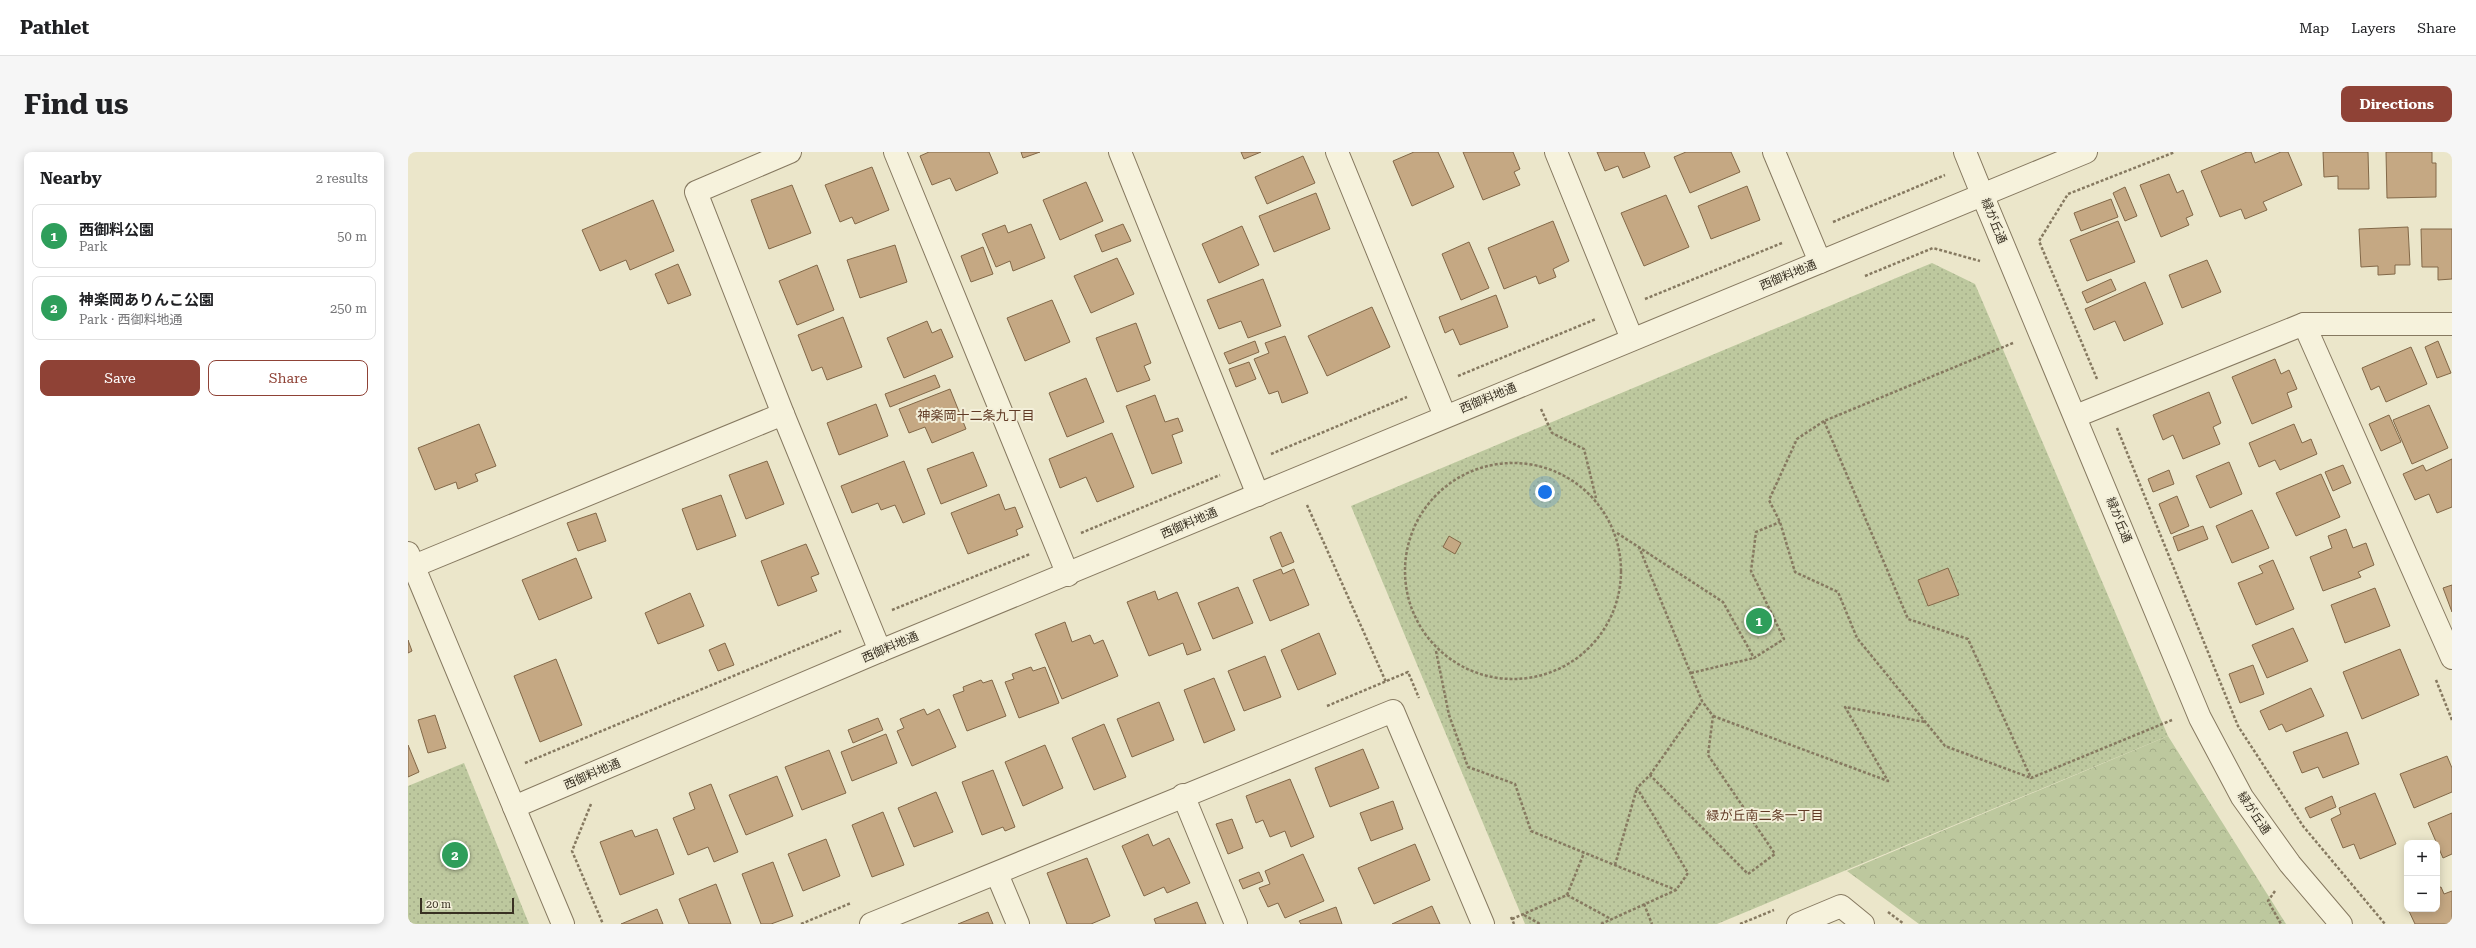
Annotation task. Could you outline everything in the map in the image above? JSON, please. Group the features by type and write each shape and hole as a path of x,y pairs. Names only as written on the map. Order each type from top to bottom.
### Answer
{"street":[{"path":"790,152 696,192 783,414 880,651"},
{"path":"895,152 1068,575"},
{"path":"1120,152 1258,495"},
{"path":"1337,152 1445,416"},
{"path":"1556,152 1632,339"},
{"path":"1774,152 1820,262"},
{"path":"1965,152 1982,194"},
{"name":"緑が丘通","path":"2086,152 1982,194 2076,416 2200,718 2242,797 2290,864 2341,924"},
{"name":"西御料地通","path":"514,807 880,651 1068,575 1445,416 1982,194"},
{"path":"2304,324 2452,658"},
{"path":"2076,416 2304,324 2452,324"},
{"path":"563,924 411,560 783,414"},
{"path":"871,924 997,874 1183,795 1392,712 1483,924"},
{"path":"1183,795 1236,924"},
{"path":"997,874 1018,924"},
{"path":"1798,924 1842,906 1863,924"}],"path":[{"path":"2175,152 2068,194 2039,241 2238,726 2303,826 2385,924"},
{"path":"2013,343 1824,421 1797,439 1769,500 1780,522 1796,572 1838,592 1857,638 1945,746 2031,778 2175,719"},
{"path":"1541,409 1552,433 1584,449 1596,499 1616,533 1622,590 1600,640 1549,675 1485,677 1436,650 1414,620 1403,574 1411,530 1448,482 1504,461 1560,471 1596,499"},
{"path":"1824,421 1908,619 1968,639 2031,778"},
{"path":"2119,434 2122,427"},
{"path":"1307,505 1386,681 1392,712"},
{"path":"1691,673 1754,658 1784,639 1751,571 1756,532 1780,522"},
{"path":"1616,533 1723,602 1754,658"},
{"path":"1639,547 1702,700 1713,716 1888,781 1845,707 1926,722"},
{"path":"1436,650 1449,715 1468,767 1515,784 1531,831 1676,890"},
{"path":"2434,676 2452,720"},
{"path":"1615,865 1637,788 1650,775 1702,700"},
{"path":"1650,775 1748,874 1775,854 1708,755 1713,716"},
{"path":"1601,924 1676,890 1688,873 1637,788"},
{"path":"594,798 572,851 603,924"},
{"path":"1512,919 1567,895 1584,852"},
{"path":"2275,891 2268,901 2281,924"},
{"path":"1567,895 1611,919"},
{"path":"1644,904 1652,924"},
{"path":"1524,915 1540,924"}],"green space":[{"path":"1932,263 1975,284 2168,736 1717,924 1525,924 1351,506"},
{"path":"2168,736 2286,924 1919,924 1847,871"},
{"path":"464,763 529,924 408,924 408,786"}],"building":[{"path":"929,152 989,152 998,173 956,191 950,178 932,185 920,156"},
{"path":"1021,152 1040,152 1023,158"},
{"path":"1241,152 1261,152 1244,159"},
{"path":"1414,152 1438,152 1454,187 1412,206 1393,161"},
{"path":"1463,152 1513,152 1520,169 1514,172 1520,185 1483,200"},
{"path":"1597,152 1644,152 1650,167 1623,178 1618,166 1605,171"},
{"path":"1686,152 1731,152 1740,172 1690,193 1674,157"},
{"path":"2247,152 2251,152 2255,163 2281,152 2288,152 2302,185 2263,202 2267,210 2245,219 2241,209 2220,217 2201,171"},
{"path":"2323,152 2368,152 2369,189 2338,189 2338,176 2324,177"},
{"path":"2386,152 2432,152 2432,163 2436,163 2436,197 2387,198"},
{"path":"1303,156 1315,183 1267,204 1255,177"},
{"path":"872,167 889,210 855,224 852,217 840,222 825,185"},
{"path":"2169,174 2177,193 2183,190 2193,215 2186,218 2189,225 2161,237 2140,185"},
{"path":"1086,182 1103,221 1060,240 1043,200"},
{"path":"792,185 811,233 769,249 751,200"},
{"path":"1747,186 1760,220 1711,239 1698,206"},
{"path":"2125,187 2137,216 2125,221 2113,193"},
{"path":"1316,193 1330,229 1274,252 1259,216"},
{"path":"1666,195 1689,247 1644,266 1621,213"},
{"path":"2111,199 2118,217 2081,231 2074,213"},
{"path":"653,200 674,251 630,270 626,260 600,271 582,230"},
{"path":"1553,221 1569,261 1553,269 1556,277 1539,284 1536,276 1504,289 1488,248"},
{"path":"2118,221 2135,262 2087,281 2070,240"},
{"path":"1031,224 1045,258 1013,271 1010,261 996,267 982,234 1005,225 1008,233"},
{"path":"1123,224 1131,241 1102,252 1095,235"},
{"path":"1242,226 1259,265 1219,283 1202,244"},
{"path":"2408,227 2410,265 2395,265 2395,274 2378,275 2378,266 2361,267 2359,229"},
{"path":"2421,229 2452,229 2452,279 2438,280 2438,267 2422,267"},
{"path":"1469,242 1489,288 1461,300 1442,254"},
{"path":"895,245 907,282 860,298 847,260"},
{"path":"983,247 993,274 971,282 961,256"},
{"path":"1117,258 1134,294 1091,313 1074,276"},
{"path":"2207,260 2221,292 2182,308 2169,275"},
{"path":"678,264 691,295 668,304 655,274"},
{"path":"817,265 834,310 797,325 779,281"},
{"path":"1263,279 1281,326 1248,338 1241,321 1219,329 1207,300"},
{"path":"2111,279 2116,290 2087,303 2082,292"},
{"path":"2145,282 2163,324 2124,341 2115,321 2094,330 2085,309"},
{"path":"1496,295 1508,327 1460,345 1453,329 1445,333 1439,317"},
{"path":"1052,300 1070,342 1025,361 1007,318"},
{"path":"1372,307 1390,347 1327,376 1308,336"},
{"path":"843,317 862,367 827,380 822,367 812,371 798,335"},
{"path":"927,321 932,333 941,329 953,357 904,378 887,338"},
{"path":"1136,323 1151,363 1144,366 1150,380 1117,392 1096,338"},
{"path":"1285,336 1308,393 1282,403 1278,391 1269,394 1254,359 1269,353 1265,343"},
{"path":"1255,341 1259,352 1229,364 1224,353"},
{"path":"2438,341 2451,373 2437,378 2425,347"},
{"path":"2411,347 2427,384 2386,402 2379,386 2371,390 2362,368"},
{"path":"2275,359 2281,374 2289,370 2297,389 2287,393 2292,407 2252,424 2232,377"},
{"path":"1249,362 1256,379 1236,387 1229,369"},
{"path":"935,375 940,387 890,407 885,394"},
{"path":"1086,378 1104,422 1067,437 1049,393"},
{"path":"950,389 966,429 932,443 925,427 909,433 899,409"},
{"path":"2209,392 2221,423 2213,427 2220,444 2183,459 2173,435 2163,440 2153,415"},
{"path":"1155,395 1165,422 1178,418 1183,431 1172,435 1182,463 1152,474 1126,406"},
{"path":"876,404 888,436 839,455 827,423"},
{"path":"2429,405 2448,448 2412,464 2393,420"},
{"path":"2389,415 2401,442 2381,451 2369,424"},
{"path":"479,424 496,466 475,474 478,481 458,489 456,482 435,490 418,448"},
{"path":"2294,424 2302,443 2311,439 2317,454 2280,470 2275,460 2259,467 2249,443"},
{"path":"1112,433 1134,487 1097,502 1086,477 1060,488 1049,459"},
{"path":"973,452 987,486 941,504 927,469"},
{"path":"2452,459 2452,507 2437,513 2429,494 2415,500 2403,474 2423,465 2426,471"},
{"path":"767,461 784,504 746,519 729,475"},
{"path":"904,461 925,514 903,523 895,505 881,510 878,503 852,513 841,486"},
{"path":"2229,462 2242,494 2210,508 2196,476"},
{"path":"2343,465 2351,483 2333,491 2325,472"},
{"path":"2169,470 2174,484 2153,492 2148,479"},
{"path":"2321,474 2340,517 2296,536 2276,493"},
{"path":"999,494 1005,510 1015,507 1023,527 1016,530 1018,535 968,554 951,513"},
{"path":"721,495 736,536 697,550 682,509"},
{"path":"2177,496 2189,526 2171,534 2159,504"},
{"path":"2252,510 2269,548 2232,563 2216,526"},
{"path":"596,513 606,541 578,551 567,523"},
{"path":"2203,526 2208,539 2178,551 2173,537"},
{"path":"2346,529 2353,548 2366,543 2374,565 2358,572 2361,577 2323,591 2310,557 2332,548 2328,536"},
{"path":"1281,532 1294,562 1282,567 1270,537"},
{"path":"1449,536 1461,543 1455,554 1443,547"},
{"path":"806,544 819,574 811,577 817,591 778,606 761,561"},
{"path":"576,558 592,598 539,620 522,580"},
{"path":"2273,560 2294,609 2256,625 2238,583 2263,573 2259,566"},
{"path":"1948,568 1959,595 1928,606 1918,580"},
{"path":"1281,569 1283,574 1294,569 1309,605 1270,621 1253,580"},
{"path":"2452,585 2452,612 2443,588"},
{"path":"1238,587 1253,623 1213,639 1198,603"},
{"path":"2375,588 2390,626 2345,643 2331,605"},
{"path":"1155,591 1158,600 1177,592 1201,650 1187,655 1183,643 1149,656 1127,602"},
{"path":"690,593 704,626 658,644 645,613"},
{"path":"1065,622 1072,642 1090,635 1094,644 1103,640 1118,676 1062,699 1035,634"},
{"path":"2293,628 2308,661 2267,678 2252,645"},
{"path":"1319,633 1336,674 1298,690 1281,650"},
{"path":"408,640 412,651 408,653"},
{"path":"725,643 734,665 718,671 709,650"},
{"path":"2400,649 2419,695 2362,719 2343,672"},
{"path":"1265,656 1281,697 1244,711 1228,671"},
{"path":"556,659 582,725 540,742 514,676"},
{"path":"2253,665 2264,694 2240,703 2229,674"},
{"path":"1031,667 1033,671 1045,667 1059,703 1019,718 1005,682 1014,679 1012,674"},
{"path":"1214,678 1235,730 1204,743 1184,690"},
{"path":"981,680 983,683 992,680 1006,716 967,731 953,695 964,691 963,687"},
{"path":"2311,688 2324,716 2286,732 2282,724 2269,730 2260,711"},
{"path":"1159,702 1174,740 1132,757 1117,719"},
{"path":"924,709 927,715 939,709 956,747 912,766 897,731 904,728 900,719"},
{"path":"435,715 446,748 428,753 418,720"},
{"path":"878,718 883,730 853,743 848,730"},
{"path":"1104,724 1126,777 1094,790 1072,738"},
{"path":"2347,732 2359,764 2323,778 2318,767 2302,773 2293,752"},
{"path":"886,734 897,763 852,781 841,752"},
{"path":"408,745 419,772 408,777"},
{"path":"1045,745 1063,788 1023,806 1005,762"},
{"path":"1363,749 1379,788 1330,807 1315,768"},
{"path":"829,750 846,793 802,810 785,767"},
{"path":"2447,756 2452,768 2452,792 2414,808 2400,774"},
{"path":"993,770 1015,827 1005,831 1003,827 982,835 962,782"},
{"path":"777,776 793,816 746,835 729,795"},
{"path":"1290,779 1314,837 1291,847 1285,831 1270,837 1263,820 1256,823 1246,796"},
{"path":"711,784 738,852 714,862 708,847 688,855 673,818 695,809 689,793"},
{"path":"936,792 953,832 914,847 898,808"},
{"path":"2375,793 2396,844 2360,859 2354,844 2343,848 2331,819 2341,814 2339,808"},
{"path":"2332,796 2336,807 2310,818 2305,808"},
{"path":"1393,801 1403,829 1371,841 1360,813"},
{"path":"883,812 904,865 872,877 852,825"},
{"path":"2452,813 2452,854 2443,858 2440,851 2440,840 2435,840 2428,823"},
{"path":"1232,819 1243,848 1228,854 1216,824"},
{"path":"657,829 674,874 620,895 600,842 632,830 635,837"},
{"path":"1148,834 1153,846 1169,838 1190,883 1167,893 1164,887 1144,896 1122,846"},
{"path":"826,839 840,876 803,891 788,854"},
{"path":"1415,844 1430,880 1374,904 1358,868"},
{"path":"1303,854 1324,901 1285,918 1278,903 1268,907 1259,888 1270,884 1265,871"},
{"path":"1087,858 1110,916 1091,924 1067,924 1047,873"},
{"path":"773,862 793,916 771,924 761,924 742,874"},
{"path":"1259,872 1263,881 1243,889 1239,880"},
{"path":"716,884 731,924 689,924 679,899"},
{"path":"2440,887 2444,894 2452,891 2452,924 2415,924 2409,912 2440,912"},
{"path":"1197,902 1206,924 1156,924 1154,919"},
{"path":"1432,906 1440,924 1392,924"},
{"path":"1336,907 1342,924 1301,924 1299,921"},
{"path":"657,909 663,924 621,924"},
{"path":"988,912 993,924 958,924"}],"place":[{"name":"西御料公園","path":"1759,621"},
{"name":"神楽岡ありんこ公園","path":"455,855"}],"district":[{"name":"神楽岡十二条九丁目","path":"976,415"},
{"name":"緑が丘南二条一丁目","path":"1765,815"}]}
